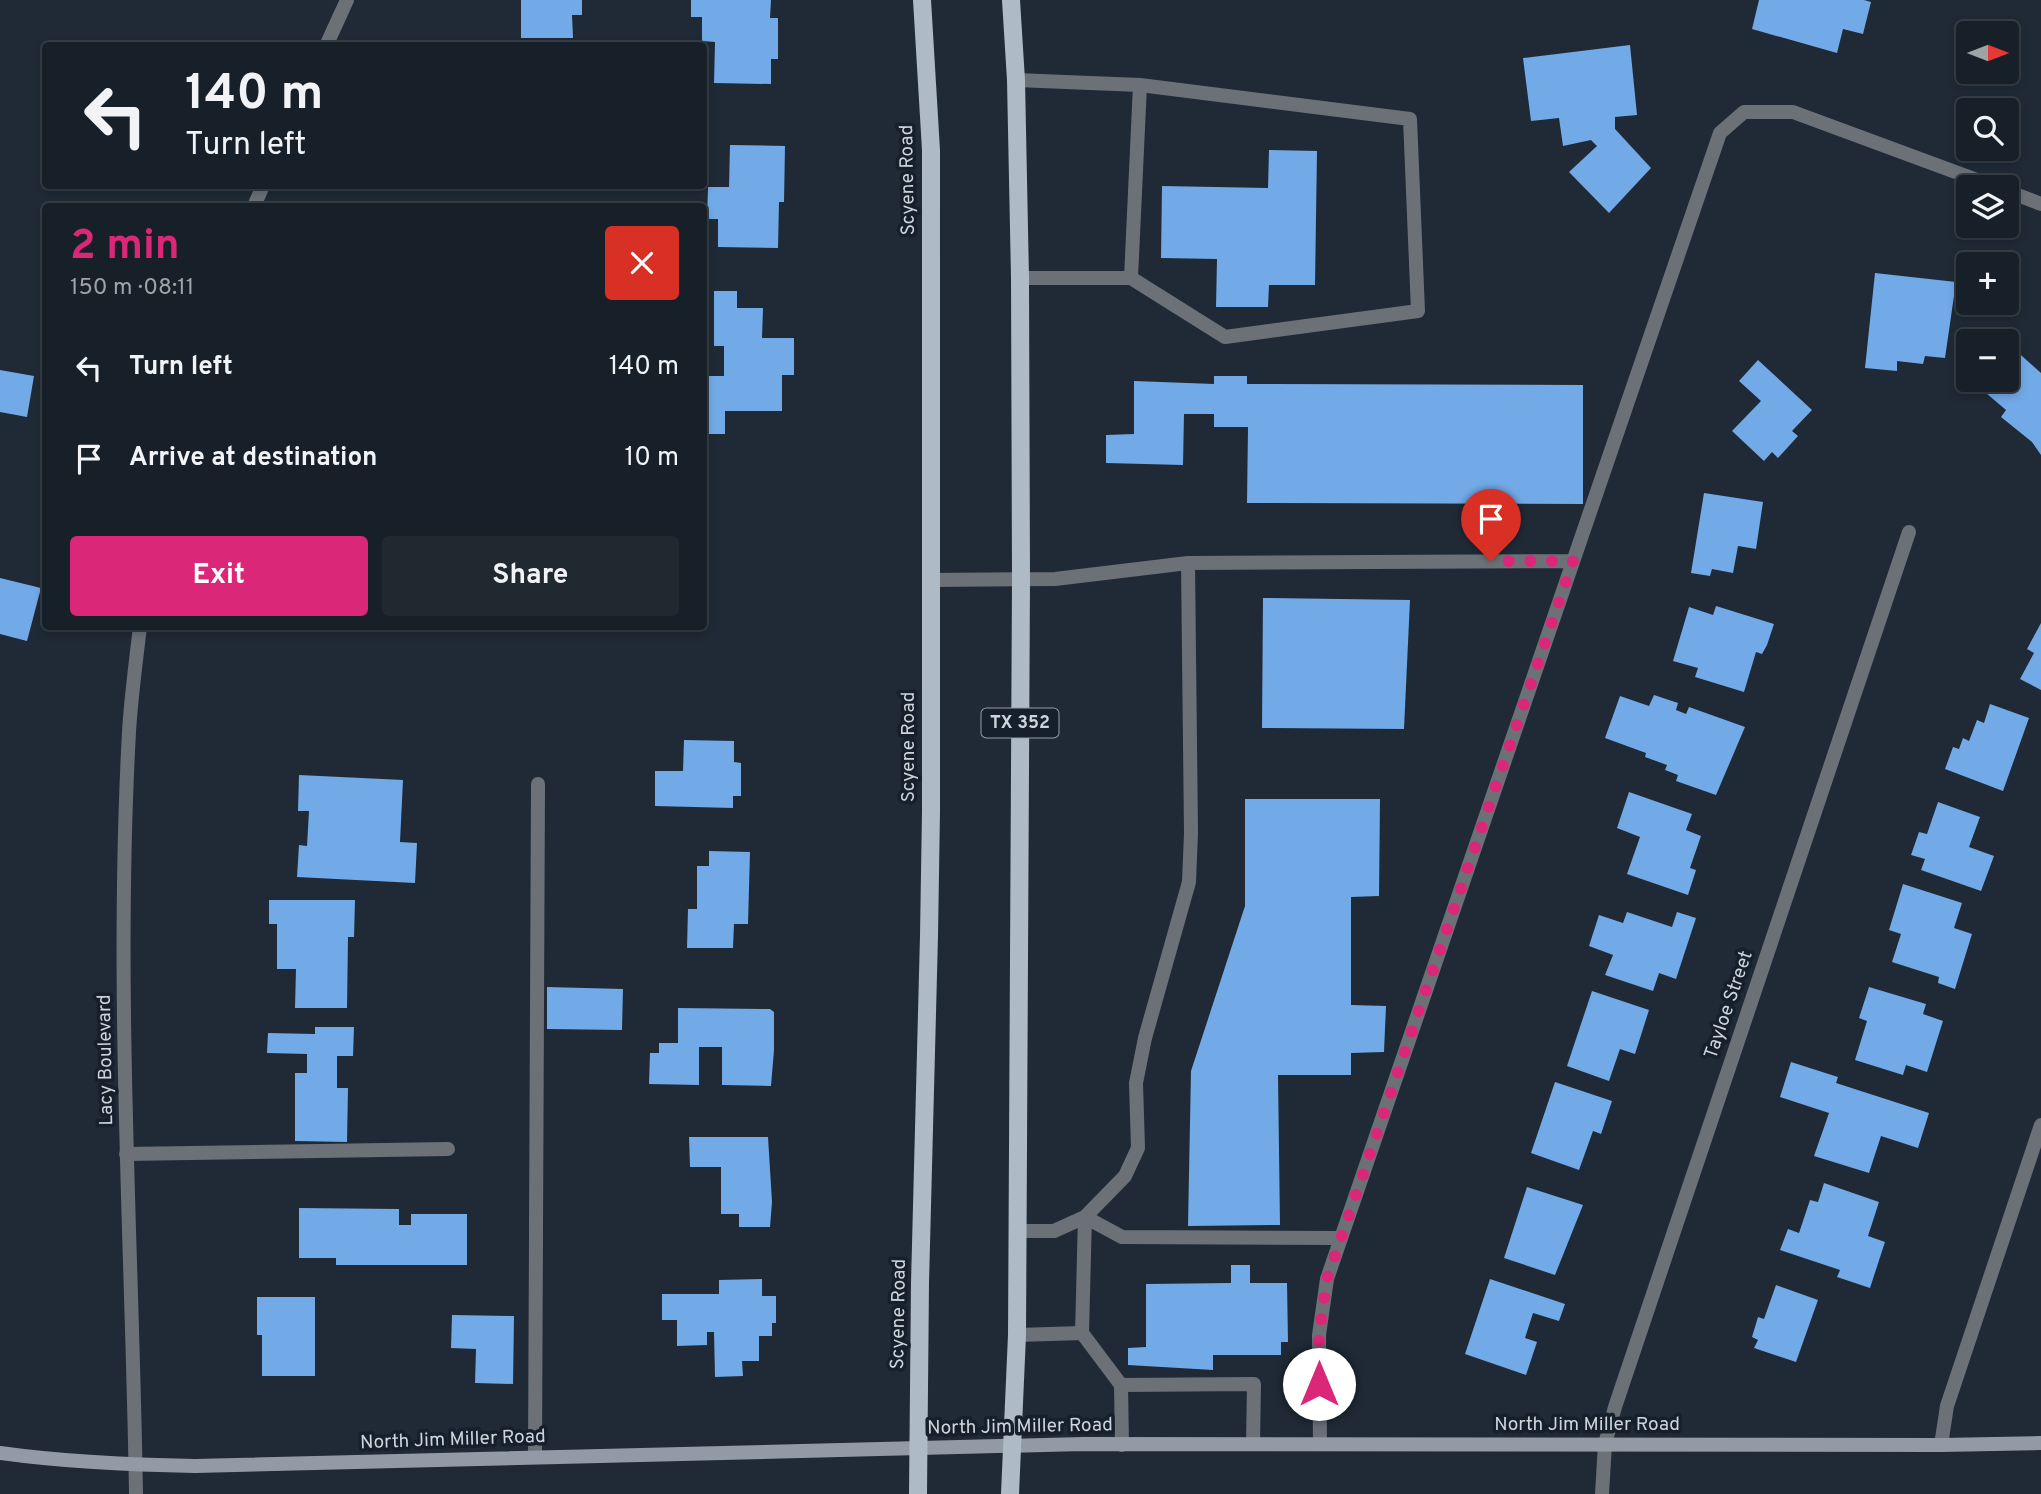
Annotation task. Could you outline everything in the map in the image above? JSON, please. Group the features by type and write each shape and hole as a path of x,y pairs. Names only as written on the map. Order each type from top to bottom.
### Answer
{"main road":[{"name":"Scyene Road","path":"918,1494 920,1283 929,936 930,580 930,150 922,0"},
{"name":"TX 352","path":"1010,1494 1017,1335 1021,580 1020,278 1016,80 1011,0"},
{"name":"North Jim Miller Road","path":"0,1452 48,1460 195,1466 1012,1446 2041,1443"}],"street":[{"path":"328,42 347,0"},
{"path":"1016,80 1140,85 1410,119 1418,311 1224,337 1131,278 1020,278"},
{"path":"1131,278 1140,85"},
{"path":"1320,1444 1319,1335 1327,1279 1339,1238 1720,133 1744,112 1793,112 1964,175"},
{"path":"2019,196 2041,204"},
{"name":"Tayloe Street","path":"1602,1494 1605,1444 1619,1394 1909,532"},
{"path":"930,580 1055,579 1188,563 1573,561"},
{"path":"1017,1231 1054,1231 1085,1217 1125,1177 1138,1148 1136,1083 1145,1038 1189,882 1191,833 1188,563"},
{"name":"Lacy Boulevard","path":"136,1494 126,1154 124,882 130,730 140,630"},
{"path":"535,1457 538,784"},
{"path":"1941,1445 1947,1406 2041,1125"},
{"path":"126,1154 448,1149"},
{"path":"1085,1217 1122,1237 1339,1238"},
{"path":"1085,1217 1082,1334 1121,1385 1122,1445"},
{"path":"1017,1335 1082,1334"},
{"path":"1121,1385 1254,1384 1253,1444"}],"building":[{"path":"521,0 582,0 582,15 572,15 573,38 521,38"},
{"path":"691,0 771,0 770,18 778,18 778,59 771,59 771,84 714,83 715,42 702,41 702,17 691,17"},
{"path":"1759,0 1871,2 1863,34 1843,29 1837,53 1752,29"},
{"path":"1630,45 1637,115 1615,117 1615,129 1651,168 1609,213 1569,172 1597,146 1591,140 1563,146 1559,118 1531,121 1523,58"},
{"path":"730,145 785,146 784,202 779,202 778,248 718,247 718,219 707,219 708,187 729,187"},
{"path":"1269,150 1317,151 1315,285 1269,285 1268,307 1216,307 1217,259 1161,258 1162,186 1268,188"},
{"path":"1875,273 1956,282 1945,358 1925,356 1923,364 1897,361 1897,371 1865,368"},
{"path":"714,291 737,291 737,308 763,308 762,338 794,338 794,375 782,375 782,411 725,411 725,434 707,434 707,376 724,376 724,346 714,346"},
{"path":"2019,353 2041,373 2041,455 2032,442 2001,417 2006,410 1985,392 2019,392"},
{"path":"1758,360 1812,410 1792,431 1798,436 1778,458 1772,452 1764,461 1732,431 1761,401 1739,381"},
{"path":"0,370 34,376 27,417 0,412"},
{"path":"1214,376 1247,376 1247,384 1583,385 1583,504 1247,503 1248,427 1214,427 1214,414 1184,414 1183,465 1106,463 1106,435 1134,434 1134,381 1214,384"},
{"path":"1704,493 1763,502 1756,549 1738,546 1733,573 1712,569 1710,576 1691,573"},
{"path":"0,578 41,588 27,641 0,634"},
{"path":"1263,598 1410,600 1404,729 1262,728"},
{"path":"1716,606 1774,624 1762,654 1756,652 1744,692 1695,677 1698,668 1673,661 1689,607 1713,615"},
{"path":"2041,623 2041,690 2020,679 2034,653 2027,649"},
{"path":"1654,695 1678,703 1676,710 1686,714 1689,707 1745,727 1716,795 1676,781 1678,775 1665,770 1667,765 1645,757 1646,753 1605,738 1620,696 1649,706"},
{"path":"1990,704 2029,718 2003,791 1945,769 1953,747 1959,749 1963,738 1969,741 1977,720 1984,723"},
{"path":"684,740 734,741 734,762 741,763 741,796 733,796 733,808 655,806 655,771 683,771"},
{"path":"299,775 403,780 400,842 417,843 415,883 297,877 299,845 307,846 309,811 298,811"},
{"path":"1629,792 1692,814 1686,830 1701,836 1690,868 1696,870 1688,895 1627,874 1640,837 1617,828"},
{"path":"1245,799 1380,799 1379,896 1351,897 1351,1005 1386,1006 1384,1052 1351,1053 1351,1075 1278,1075 1280,1225 1188,1226 1191,1071 1245,906"},
{"path":"1938,802 1980,817 1969,847 1994,856 1981,891 1921,870 1925,859 1911,855 1919,832 1927,834"},
{"path":"709,851 750,852 748,924 734,924 733,948 687,948 688,909 697,909 697,866 709,866"},
{"path":"1903,884 1962,903 1954,928 1972,934 1955,989 1938,983 1939,977 1892,962 1901,934 1889,930"},
{"path":"269,900 355,900 354,937 348,937 347,1008 295,1008 296,969 277,969 277,924 269,924"},
{"path":"1627,912 1672,927 1677,912 1696,918 1676,979 1659,973 1653,991 1605,975 1613,955 1589,946 1599,915 1623,923"},
{"path":"547,987 623,989 622,1030 547,1029"},
{"path":"1869,987 1926,1004 1923,1014 1943,1021 1927,1072 1906,1065 1903,1075 1855,1060 1867,1021 1859,1018"},
{"path":"1592,991 1649,1010 1635,1054 1620,1049 1609,1081 1567,1066"},
{"path":"678,1008 770,1009 774,1012 771,1086 722,1085 722,1047 699,1047 699,1085 649,1084 650,1053 659,1053 659,1043 678,1043"},
{"path":"315,1027 354,1027 353,1056 337,1056 337,1088 348,1088 347,1142 295,1141 295,1073 307,1073 307,1054 267,1053 268,1033 315,1034"},
{"path":"1791,1062 1838,1077 1836,1083 1929,1113 1918,1148 1881,1136 1869,1173 1814,1156 1829,1113 1780,1097"},
{"path":"1555,1082 1612,1101 1601,1134 1593,1131 1579,1170 1531,1153"},
{"path":"689,1137 768,1137 772,1202 770,1227 739,1227 739,1214 721,1214 721,1167 690,1167"},
{"path":"1824,1183 1879,1202 1868,1236 1885,1242 1870,1288 1837,1277 1840,1270 1780,1250 1788,1229 1799,1233 1810,1200 1818,1202"},
{"path":"1527,1187 1583,1205 1555,1275 1504,1258"},
{"path":"299,1208 399,1209 399,1225 411,1225 411,1214 467,1214 467,1265 336,1265 336,1258 299,1258"},
{"path":"1231,1265 1250,1265 1250,1283 1287,1283 1288,1342 1281,1342 1281,1355 1213,1355 1213,1370 1128,1365 1128,1348 1146,1347 1146,1284 1231,1283"},
{"path":"762,1279 762,1296 776,1296 776,1323 772,1323 772,1336 759,1336 759,1361 742,1361 743,1376 715,1377 714,1332 707,1332 707,1345 677,1346 677,1320 662,1320 662,1294 719,1294 719,1280"},
{"path":"1490,1279 1565,1304 1559,1321 1533,1313 1525,1338 1537,1342 1526,1375 1465,1354"},
{"path":"1776,1285 1818,1300 1796,1362 1754,1348 1758,1340 1752,1337 1758,1317 1764,1319"},
{"path":"257,1297 315,1297 315,1376 262,1376 262,1335 257,1335"},
{"path":"452,1315 514,1316 513,1384 475,1383 476,1349 451,1348"}],"route":[{"path":"1319,1384 1319,1335 1327,1279 1339,1238 1573,561 1491,561"}]}
